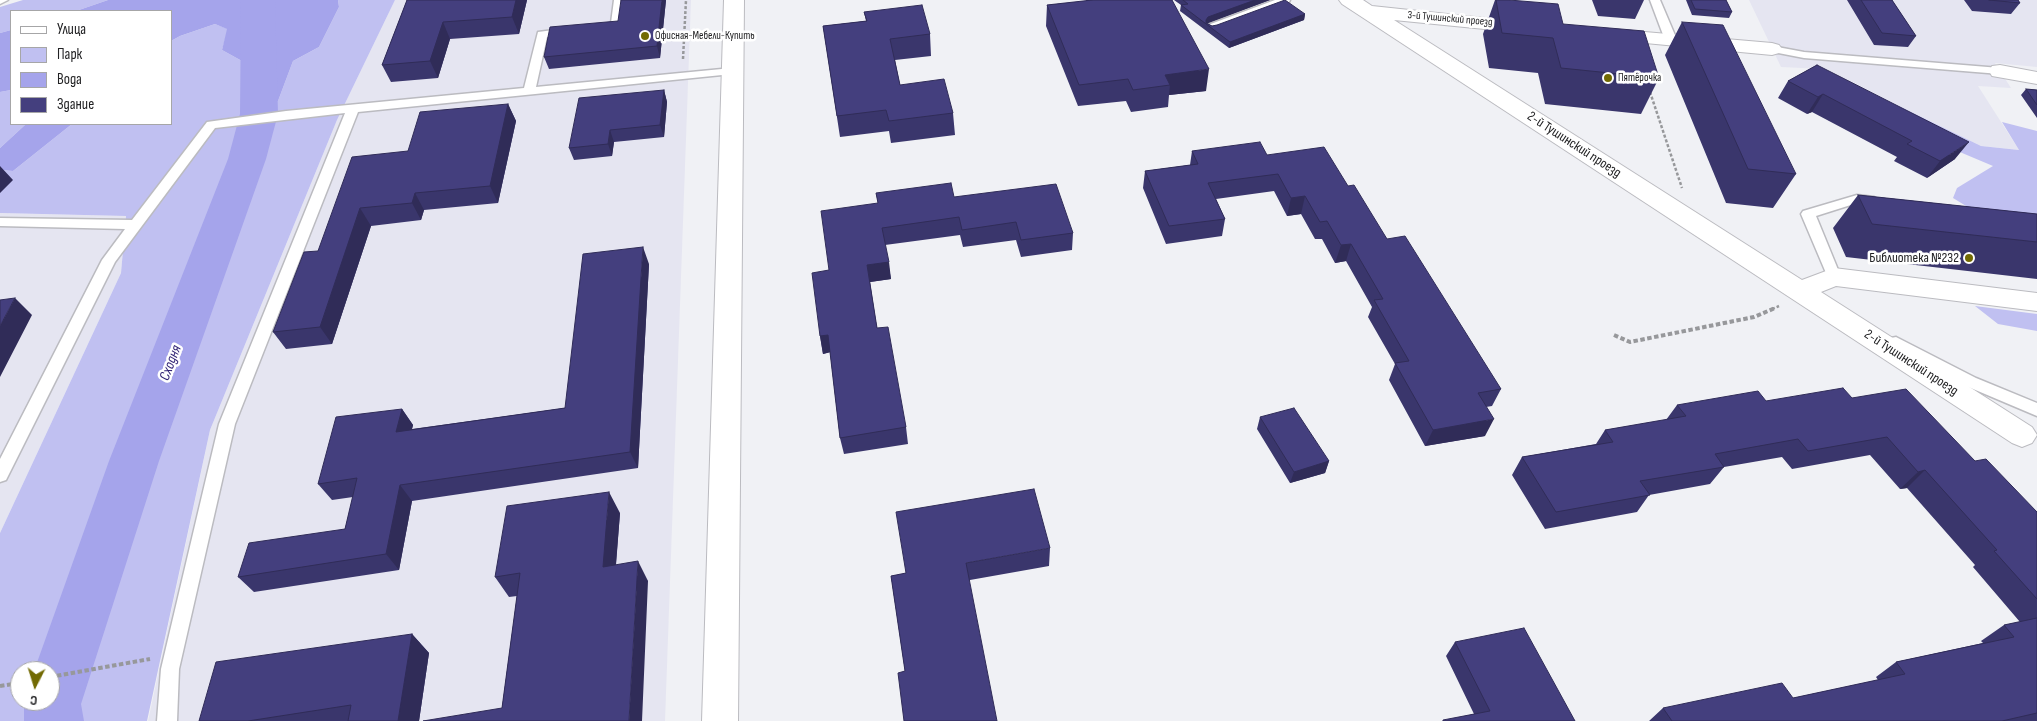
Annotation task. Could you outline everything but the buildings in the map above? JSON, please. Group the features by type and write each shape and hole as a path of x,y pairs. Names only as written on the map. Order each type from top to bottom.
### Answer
{"street":[{"path":"720,721 734,0"},
{"name":"3-й Тушинский проезд","path":"1355,3 1542,28"},
{"name":"2-й Тушинский проезд","path":"1355,3 2022,435"},
{"path":"1592,33 1772,48"},
{"path":"2000,72 2037,78"},
{"path":"1799,291 1834,277 2037,302"}],"lane":[{"path":"529,91 542,34 616,26 619,0"},
{"path":"1212,27 1285,0"},
{"path":"1655,0 1671,40"},
{"path":"1772,48 1804,55 2000,72"},
{"path":"0,475 109,260 211,125 353,108 732,71"},
{"path":"167,721 170,669 227,424 353,108"},
{"path":"1834,277 1808,214 1857,199 1885,203"},
{"path":"0,222 135,225"},
{"path":"1799,291 1972,382 2037,410"}],"path":[{"path":"682,76 686,0"},
{"path":"1647,83 1693,222"},
{"path":"1614,335 1630,342 1754,317 1779,306 1799,291"},
{"path":"60,675 138,662"}],"shaded area":[{"path":"395,0 691,0 665,721 148,721 210,430 337,120"},
{"path":"1749,0 2037,0 2037,67 1995,63 2011,88 1978,86 2019,150 1981,146 1823,69 1781,67"},
{"path":"0,213 126,216 121,273 0,533"}],"green space":[{"path":"23,0 108,0 79,10 10,10 10,30 0,33 0,7"},
{"path":"338,0 395,0 337,120 210,430 147,721 0,721 0,533 121,273 126,216 0,213 0,170 13,171 71,125 172,125 172,40 180,36 215,24 228,29 222,50 251,66 241,108 278,101 293,61 319,47 339,7"},
{"path":"1823,69 1981,146 2019,150 2002,122 2037,131 2037,217 1971,209 1953,198 1957,188 1993,166 1936,142"},
{"path":"10,90 10,125 25,125 0,148 0,92"},
{"path":"1975,306 2037,314 2037,331 1998,324"}],"water":[{"path":"108,0 338,0 339,7 319,47 293,61 278,101 241,108 251,66 222,50 227,29 215,24 172,40 172,10 79,10"},
{"path":"10,30 10,90 0,92 0,33"},
{"path":"25,125 71,125 13,171 0,170 0,148"}],"waterway":[{"name":"Сходня","path":"54,721 52,704 134,461 247,159 259,114 258,0"}],"place":[{"name":"Офисная-Мебели-Купить","path":"645,36"},
{"name":"Пятёрочка","path":"1608,78"},
{"name":"Библиотека №232","path":"1969,258"}]}
